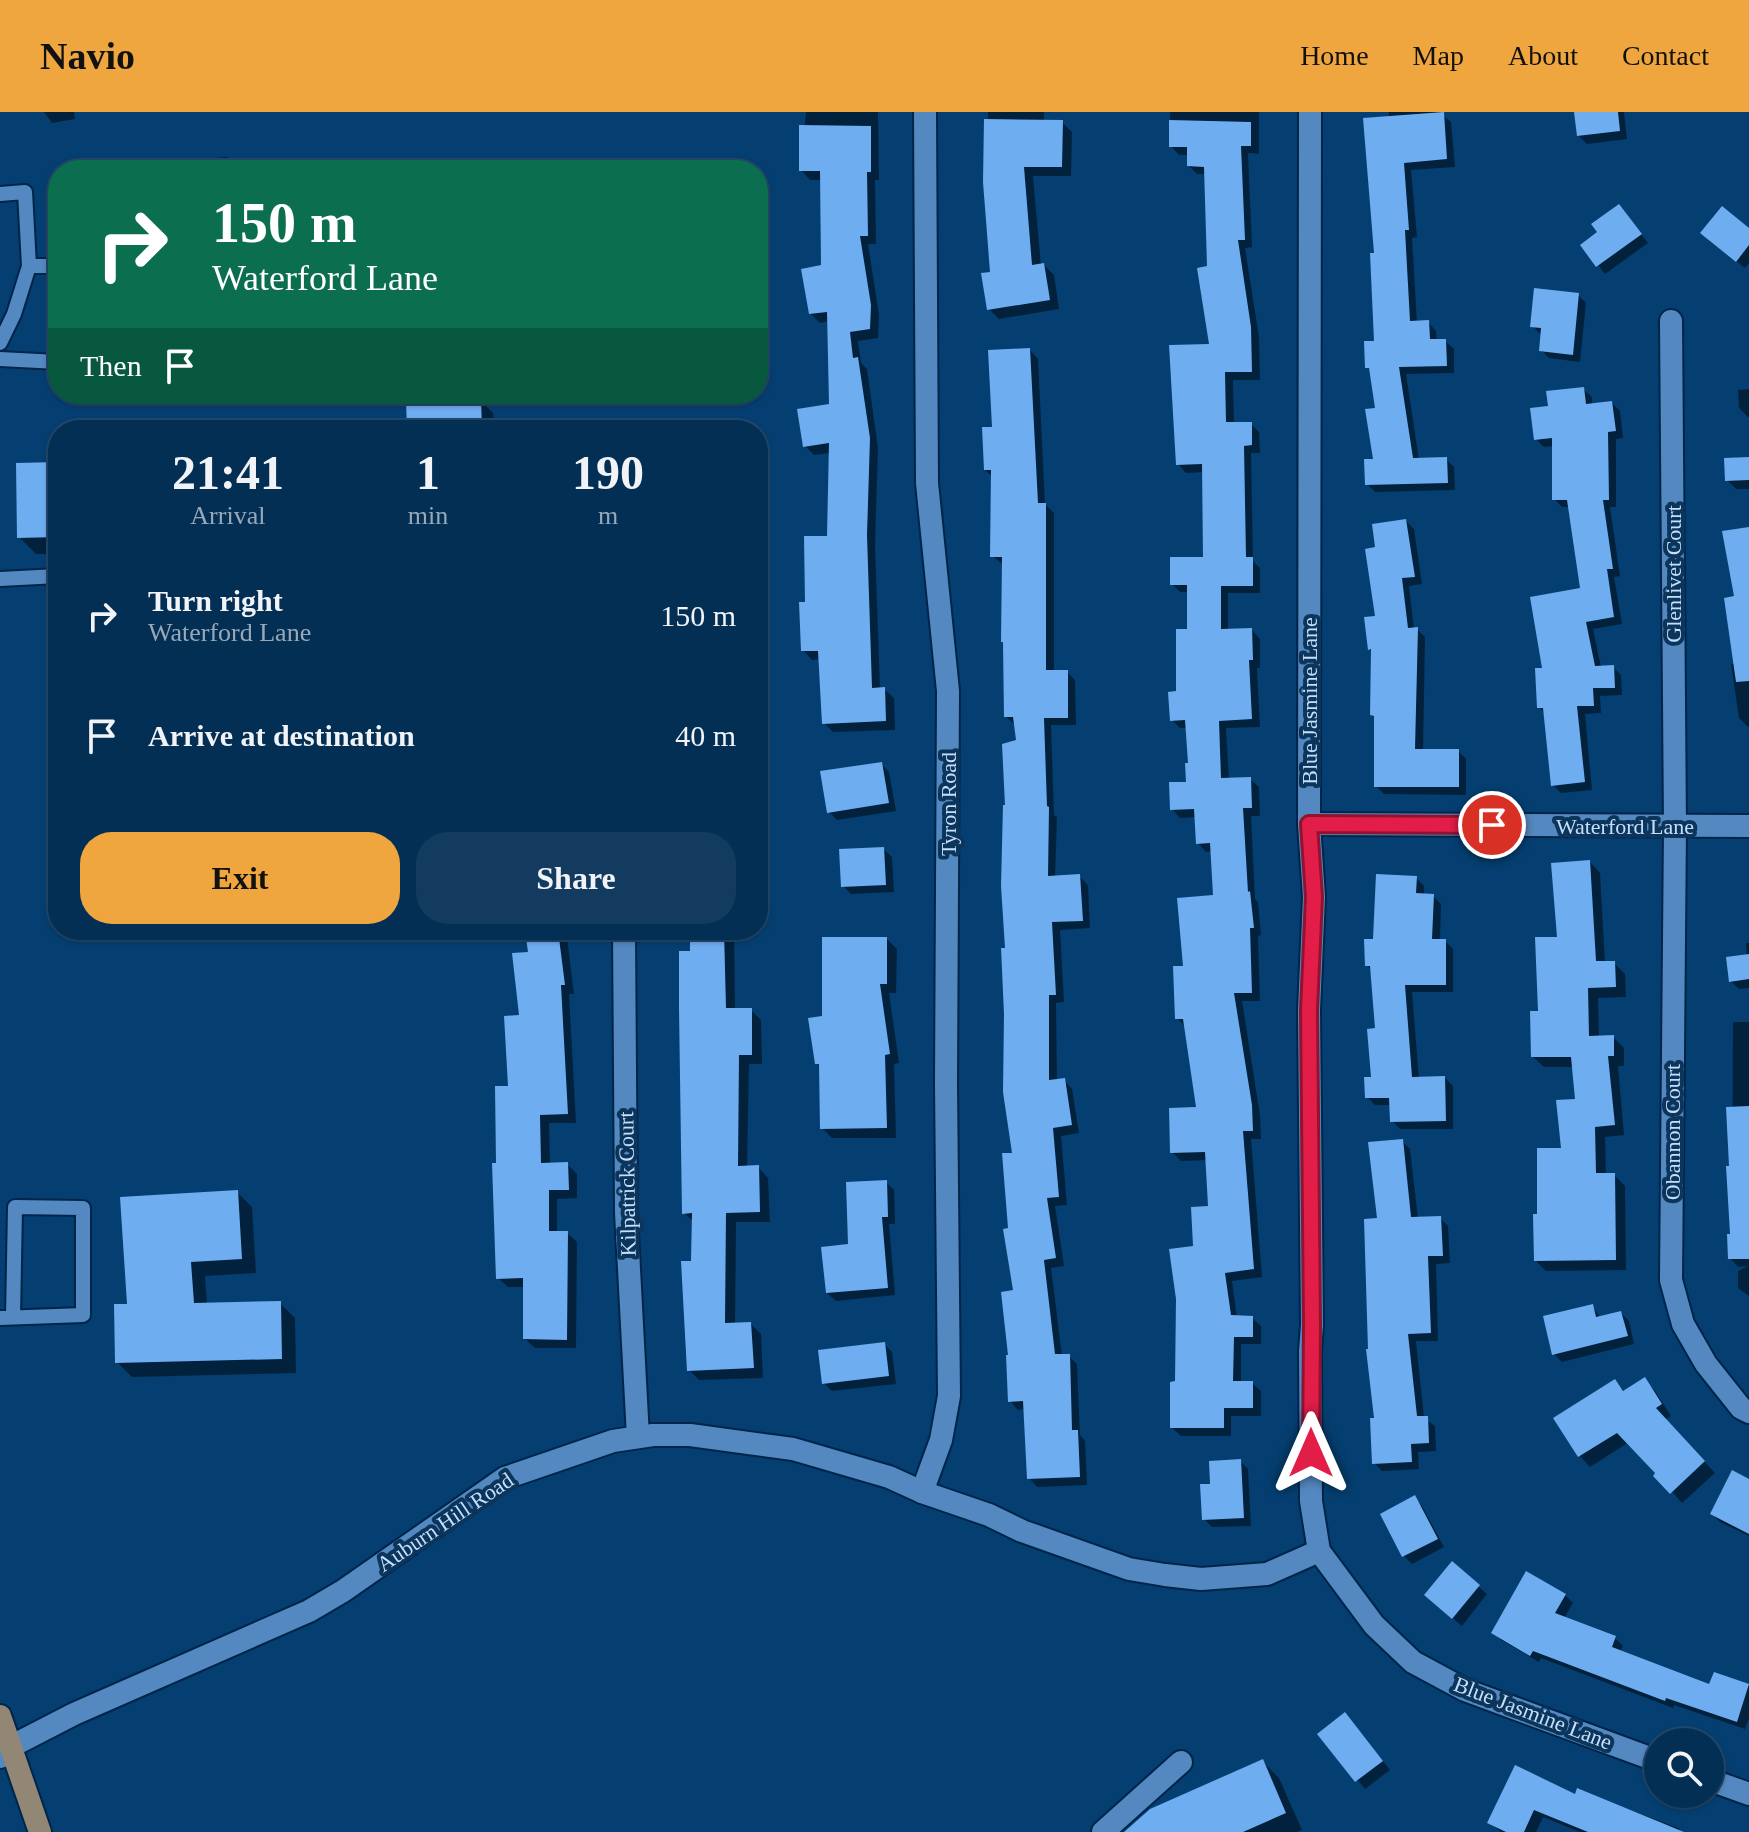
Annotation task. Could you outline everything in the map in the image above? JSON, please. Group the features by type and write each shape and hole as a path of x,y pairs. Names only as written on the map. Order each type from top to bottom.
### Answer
{"main road":[{"path":"0,1716 3,1750 40,1832"}],"street":[{"name":"Tyron Road","path":"922,1492 941,1440 949,1396 946,1083 948,691 927,483 925,112"},
{"name":"Blue Jasmine Lane","path":"1310,112 1309,824 1314,897 1309,1010 1311,1501 1319,1551 1374,1625 1413,1662 1465,1690 1644,1756"},
{"name":"Glenlivet Court","path":"1671,321 1675,827"},
{"name":"Waterford Lane","path":"1309,824 1749,826"},
{"name":"Obannon Court","path":"1675,827 1671,1280 1683,1324 1690,1337 1706,1364 1741,1408 1749,1412"},
{"name":"Kilpatrick Court","path":"624,940 626,1213 638,1437"},
{"name":"Auburn Hill Road","path":"3,1750 74,1714 309,1611 343,1591 505,1478 613,1441 638,1437 690,1435 793,1449 889,1477 1129,1569 1201,1579 1267,1574 1319,1551"},
{"path":"1103,1832 1181,1762"},
{"path":"1724,1785 1749,1794"}],"lane":[{"path":"0,194 25,192 29,266 14,314 0,343"},
{"path":"29,266 48,266"},
{"path":"0,359 48,361"},
{"path":"0,579 48,577"},
{"path":"15,1207 83,1208 83,1315 7,1318 15,1207"}],"building":[{"path":"1444,112 1447,159 1404,163 1409,230 1405,230 1410,321 1429,320 1430,339 1446,339 1447,366 1399,367 1413,458 1447,457 1448,483 1365,485 1364,459 1373,459 1365,409 1375,408 1369,368 1365,368 1364,341 1374,341 1370,253 1374,253 1363,118"},
{"path":"1574,112 1618,112 1620,131 1577,136"},
{"path":"984,119 1063,120 1062,167 1024,167 1032,265 1044,263 1050,300 987,310 981,273 990,272 983,182"},
{"path":"1169,120 1251,122 1251,146 1241,146 1245,240 1238,240 1251,327 1252,372 1225,372 1226,422 1252,422 1252,445 1244,446 1246,557 1253,557 1253,586 1221,586 1221,629 1252,628 1253,660 1249,660 1252,719 1219,721 1221,778 1251,777 1252,808 1243,808 1248,892 1254,928 1250,928 1252,993 1234,993 1252,1105 1253,1131 1243,1131 1254,1269 1225,1273 1231,1315 1253,1316 1253,1337 1234,1337 1233,1381 1253,1381 1253,1408 1224,1408 1224,1428 1170,1428 1170,1382 1175,1381 1176,1299 1169,1249 1193,1246 1191,1207 1208,1206 1205,1152 1170,1153 1169,1108 1196,1107 1183,1019 1175,1019 1173,966 1183,966 1177,898 1213,895 1210,843 1196,844 1194,809 1170,810 1169,782 1186,782 1185,763 1188,763 1185,720 1170,721 1168,692 1176,691 1176,629 1187,629 1187,585 1170,585 1170,557 1203,557 1202,464 1176,465 1169,345 1209,344 1197,268 1207,266 1204,167 1187,166 1187,147 1169,147"},
{"path":"799,125 871,126 871,172 867,172 868,236 860,236 871,305 870,329 850,332 853,358 858,357 870,438 867,535 872,688 885,687 886,721 822,724 818,651 801,651 799,602 805,602 804,536 827,536 829,443 803,447 797,409 829,404 827,312 809,314 801,269 821,265 820,171 799,171"},
{"path":"1619,204 1642,234 1596,267 1580,245 1597,232 1591,224"},
{"path":"1722,206 1749,228 1749,245 1736,262 1700,233"},
{"path":"1534,288 1579,293 1573,355 1539,351 1541,328 1530,327"},
{"path":"1030,348 1038,503 1046,503 1046,670 1068,670 1068,718 1044,718 1049,807 1048,876 1080,874 1083,921 1052,922 1056,995 1049,995 1049,1080 1065,1078 1072,1125 1053,1128 1059,1197 1047,1198 1056,1258 1044,1260 1055,1354 1070,1354 1072,1430 1078,1430 1080,1477 1027,1479 1023,1401 1008,1402 1008,1355 1001,1292 1013,1290 1003,1229 1008,1228 1002,1153 1012,1153 1003,1092 1001,948 1005,948 1001,886 1005,805 1002,744 1016,740 1013,717 1004,717 1002,557 990,557 991,470 984,470 982,427 992,427 988,350"},
{"path":"1584,387 1586,404 1612,401 1616,431 1608,432 1609,500 1603,500 1613,569 1607,569 1614,617 1586,622 1595,666 1614,665 1615,688 1593,688 1594,706 1577,706 1585,782 1551,786 1543,708 1537,708 1535,668 1542,668 1530,597 1580,588 1567,500 1552,500 1552,438 1534,440 1530,408 1548,406 1546,391"},
{"path":"406,404 481,404 482,420 407,420"},
{"path":"1749,457 1749,480 1725,481 1724,458"},
{"path":"48,462 48,537 17,538 16,463"},
{"path":"1406,519 1415,577 1402,578 1408,628 1418,627 1415,749 1459,749 1459,787 1374,787 1374,716 1370,715 1371,649 1368,650 1364,617 1375,616 1365,549 1375,547 1372,524"},
{"path":"1749,527 1749,681 1736,682 1724,598 1734,596 1722,531"},
{"path":"882,762 889,803 827,813 820,771"},
{"path":"884,847 886,885 841,887 839,849"},
{"path":"1590,860 1596,961 1615,961 1616,987 1588,988 1589,1036 1614,1035 1614,1056 1608,1056 1615,1125 1595,1127 1596,1173 1615,1173 1616,1260 1534,1261 1537,1148 1561,1148 1556,1100 1575,1099 1571,1057 1531,1057 1530,1011 1538,1011 1535,937 1557,937 1551,863"},
{"path":"1376,874 1417,876 1416,893 1434,894 1432,939 1446,939 1446,985 1405,985 1412,1077 1445,1076 1446,1121 1390,1122 1389,1098 1365,1098 1364,1077 1371,1077 1367,1029 1375,1028 1370,966 1365,966 1364,939 1373,939"},
{"path":"822,937 887,937 887,984 880,984 890,1054 885,1055 887,1128 820,1129 819,1064 815,1064 808,1018 822,1016"},
{"path":"526,940 559,940 565,985 561,985 568,1114 540,1115 541,1163 568,1162 569,1190 549,1190 549,1231 568,1231 567,1340 523,1339 523,1278 496,1279 492,1163 496,1163 495,1086 508,1086 504,1016 519,1015 512,953 528,952"},
{"path":"690,940 724,940 726,1008 752,1008 752,1055 739,1055 738,1166 759,1165 760,1212 726,1213 725,1323 751,1322 754,1368 687,1371 681,1261 691,1261 692,1213 682,1214 679,951 690,951"},
{"path":"1749,954 1749,979 1729,982 1726,957"},
{"path":"1749,1106 1749,1259 1728,1259 1726,1107"},
{"path":"1403,1139 1411,1217 1441,1216 1443,1256 1428,1256 1431,1333 1408,1334 1417,1416 1428,1416 1429,1443 1411,1444 1412,1462 1372,1464 1370,1418 1374,1418 1366,1349 1364,1219 1377,1218 1368,1142"},
{"path":"887,1180 888,1217 882,1217 888,1288 826,1293 821,1247 848,1244 846,1182"},
{"path":"238,1190 242,1259 191,1262 194,1303 281,1301 282,1359 115,1363 114,1304 127,1304 120,1197"},
{"path":"1593,1304 1596,1317 1621,1311 1628,1336 1552,1355 1543,1316"},
{"path":"885,1342 889,1376 822,1384 818,1350"},
{"path":"1645,1377 1662,1404 1656,1408 1705,1461 1670,1494 1653,1476 1655,1473 1617,1433 1578,1457 1553,1418 1615,1379 1623,1391"},
{"path":"1241,1459 1244,1518 1202,1520 1200,1484 1210,1484 1209,1461"},
{"path":"1732,1470 1749,1479 1749,1534 1710,1514"},
{"path":"1415,1495 1438,1539 1402,1557 1380,1514"},
{"path":"1452,1561 1480,1585 1452,1619 1424,1595"},
{"path":"1526,1571 1566,1594 1555,1613 1616,1636 1612,1647 1709,1684 1714,1672 1749,1684 1737,1722 1666,1698 1665,1701 1533,1651 1530,1656 1491,1633"},
{"path":"1345,1712 1383,1761 1355,1782 1317,1734"},
{"path":"1263,1759 1286,1813 1243,1832 1124,1832 1150,1809"},
{"path":"1515,1765 1575,1794 1577,1788 1684,1832 1588,1832 1534,1810 1524,1832 1506,1832 1487,1823"}],"route":[{"path":"1311,1453 1309,1010 1314,870 1309,824 1492,825"}]}
